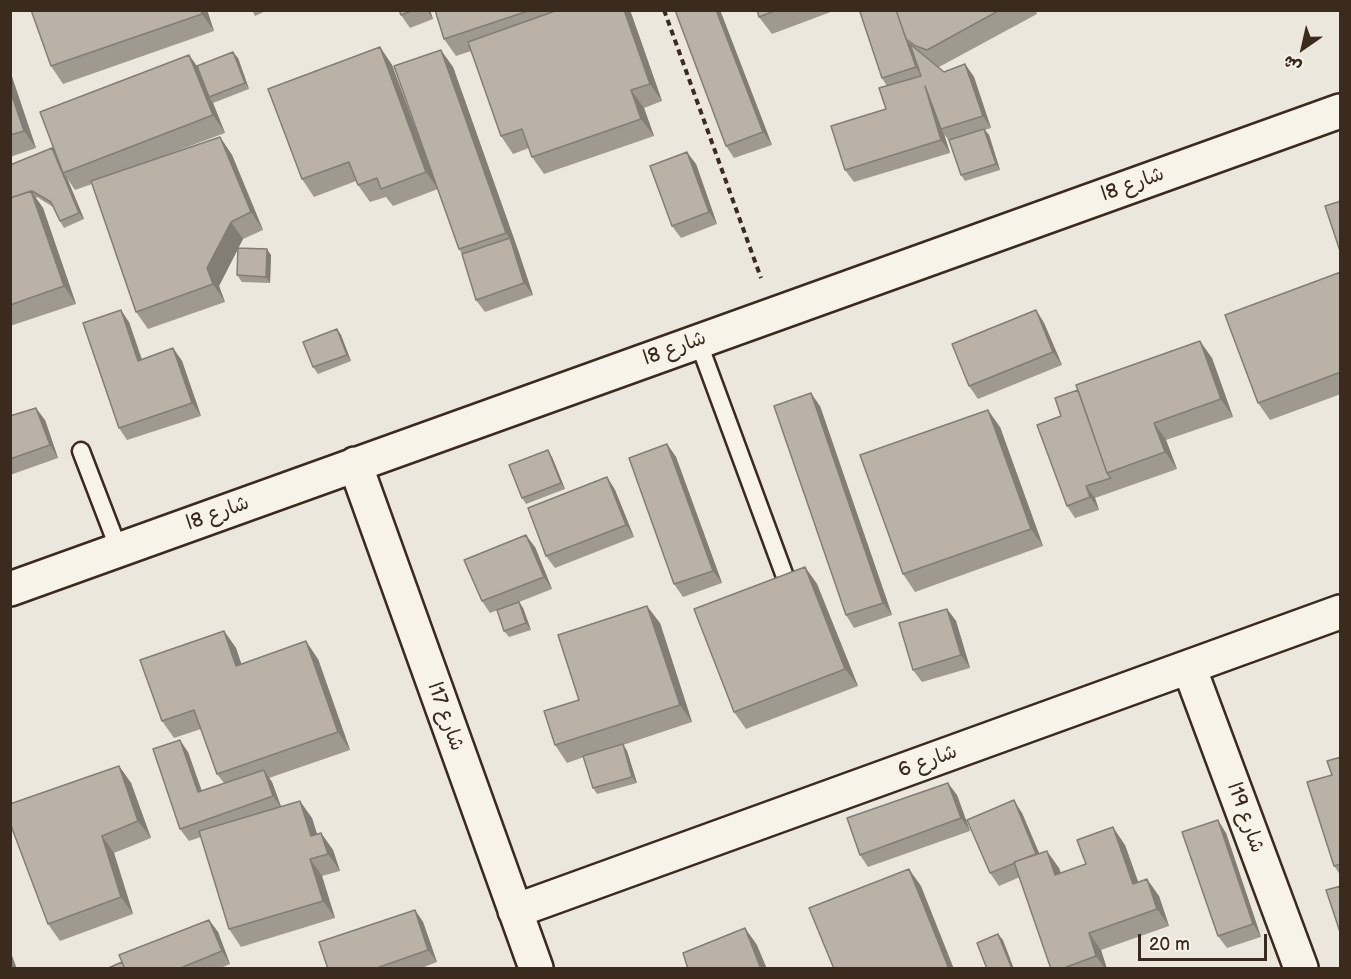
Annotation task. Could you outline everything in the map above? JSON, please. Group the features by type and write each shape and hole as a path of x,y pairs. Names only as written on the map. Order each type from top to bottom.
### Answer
{"street":[{"name":"شارع 8ا","path":"10,589 1341,111"},
{"name":"شارع 17ا","path":"355,464 536,969"},
{"name":"شارع 6","path":"515,911 1341,612"},
{"name":"شارع 19ا","path":"1189,667 1301,969"}],"lane":[{"path":"698,341 787,582"},
{"path":"81,451 119,549"}],"path":[{"path":"664,10 774,314"}],"building":[{"path":"31,10 201,10 202,14 51,66"},
{"path":"399,10 414,10 401,15"},
{"path":"435,10 531,10 444,39"},
{"path":"558,10 624,10 650,84 631,90 641,119 532,157 522,129 501,136 468,42"},
{"path":"675,10 716,10 763,132 726,146"},
{"path":"757,10 777,10 759,17"},
{"path":"896,10 916,67 882,78 860,12"},
{"path":"896,10 1000,10 927,50 906,39"},
{"path":"910,44 944,72 965,64 983,116 941,129 925,86 941,140 845,170 831,126 886,109 879,88 921,76"},
{"path":"380,47 426,172 381,189 377,178 358,185 349,162 302,179 268,89"},
{"path":"441,50 506,233 459,249 394,66"},
{"path":"233,52 245,83 209,97 197,66"},
{"path":"189,55 213,115 63,173 40,112"},
{"path":"10,90 24,131 10,135"},
{"path":"984,129 996,164 961,175 949,140"},
{"path":"220,137 251,212 231,222 207,268 213,284 136,312 91,181"},
{"path":"52,148 79,213 60,221 51,202 32,191 10,198 10,165"},
{"path":"687,152 709,212 672,226 650,166"},
{"path":"31,191 64,286 10,305 10,198"},
{"path":"1341,201 1341,251 1340,251 1325,206"},
{"path":"510,238 524,283 476,300 462,254"},
{"path":"238,248 267,249 266,277 237,275"},
{"path":"1341,272 1341,372 1258,403 1225,315"},
{"path":"121,310 138,361 173,348 192,403 119,428 83,323"},
{"path":"1036,310 1053,352 969,386 952,344"},
{"path":"337,329 347,355 313,367 303,342"},
{"path":"1200,341 1221,399 1154,423 1165,452 1107,473 1076,385"},
{"path":"1078,390 1107,473 1111,478 1086,486 1090,497 1067,506 1037,425 1061,416 1055,398"},
{"path":"811,393 883,603 846,615 774,406"},
{"path":"36,408 50,445 10,459 10,416"},
{"path":"988,410 1031,529 903,574 860,455"},
{"path":"667,444 713,571 674,584 629,458"},
{"path":"548,450 561,483 522,498 509,465"},
{"path":"607,477 626,525 546,556 528,508"},
{"path":"526,535 544,577 482,601 464,560"},
{"path":"805,567 845,669 734,712 694,609"},
{"path":"519,602 526,623 504,631 497,610"},
{"path":"647,606 680,705 555,745 544,711 579,700 558,635"},
{"path":"947,609 961,655 913,670 899,623"},
{"path":"224,631 236,666 306,641 338,732 217,774 194,710 162,721 140,660"},
{"path":"180,740 198,792 264,770 273,796 180,829 153,749"},
{"path":"623,744 632,777 593,788 583,756"},
{"path":"1341,757 1341,864 1334,866 1307,782 1332,775 1327,761"},
{"path":"119,766 138,821 102,836 121,897 48,924 10,823 10,804"},
{"path":"948,783 961,818 860,855 847,818"},
{"path":"1014,800 1036,854 990,873 967,820"},
{"path":"300,801 311,836 321,833 328,854 310,859 323,901 229,929 199,831"},
{"path":"1218,820 1253,924 1218,936 1182,832"},
{"path":"1113,827 1133,884 1147,879 1157,909 1089,933 1096,956 1061,969 1051,969 1014,862 1047,851 1055,875 1086,864 1077,840"},
{"path":"909,869 949,969 834,969 809,908"},
{"path":"1341,886 1341,935 1326,890"},
{"path":"415,910 428,950 374,969 328,969 319,942"},
{"path":"209,920 222,951 178,969 125,969 119,955"},
{"path":"745,928 761,969 688,969 683,953"},
{"path":"998,934 1012,969 987,969 977,943"},
{"path":"122,962 125,969 106,969"}]}
